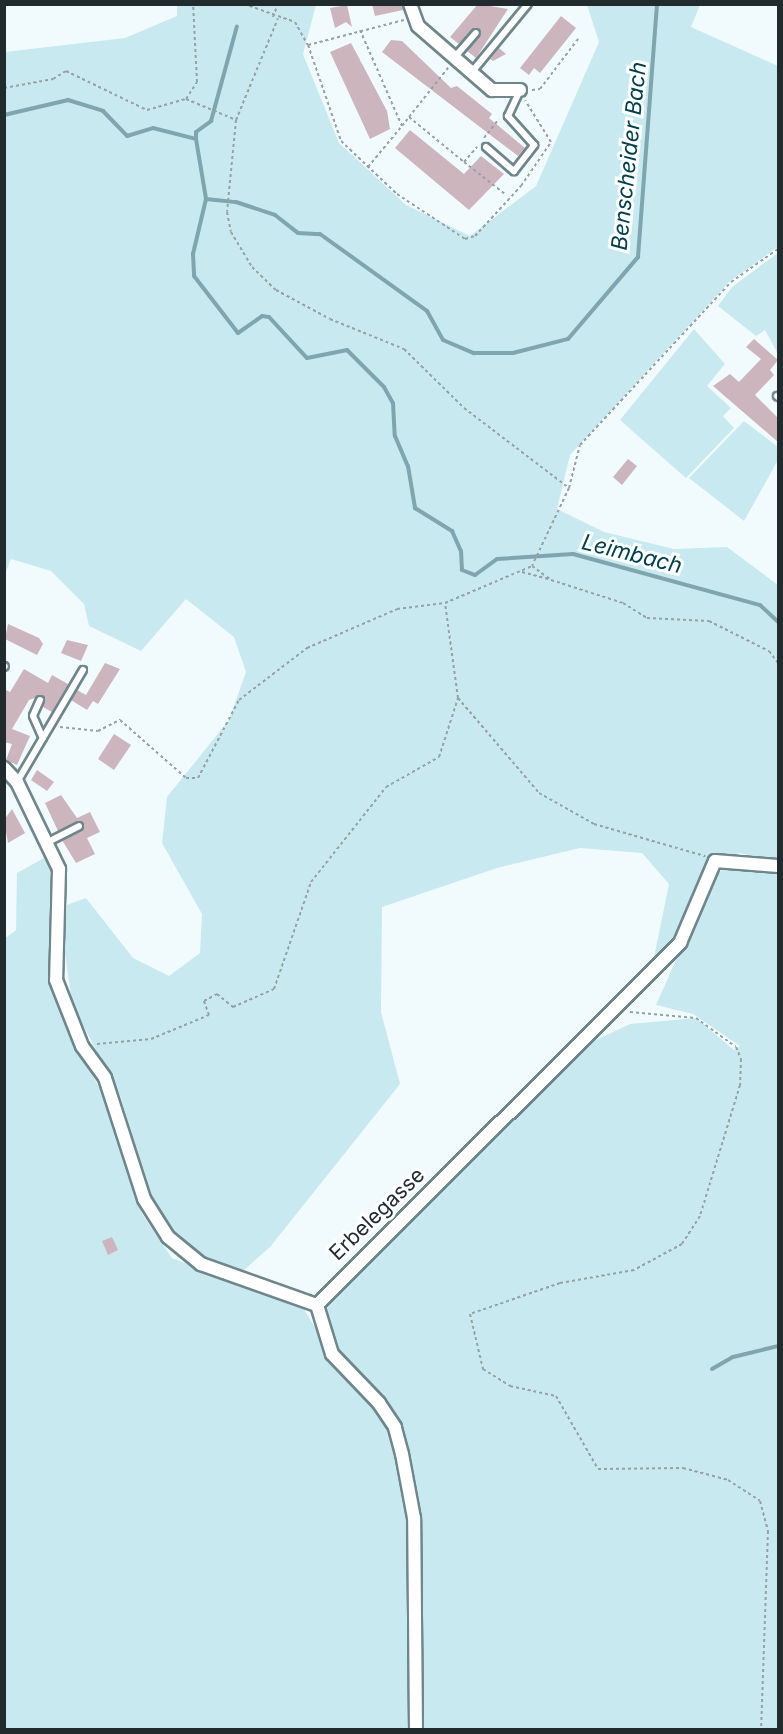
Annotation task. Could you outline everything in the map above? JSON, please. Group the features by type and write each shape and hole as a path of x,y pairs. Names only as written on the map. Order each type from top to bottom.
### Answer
{"street":[{"path":"410,4 413,18 471,74 492,90 519,90"},
{"path":"4,768 17,782 58,869 56,980 82,1046 105,1078 144,1200 168,1237 201,1264 317,1305 332,1354 379,1403 395,1427 414,1518 416,1730"},
{"path":"715,861 778,866"},
{"name":"Erbelegasse","path":"317,1305 350,1266 618,1011 680,943 715,861"}],"lane":[{"path":"471,74 528,4"},
{"path":"455,59 476,33"},
{"path":"486,147 514,171 534,146 513,127 510,114 519,90"},
{"path":"17,782 83,670"},
{"path":"40,700 33,717 43,738"},
{"path":"46,843 79,826"}],"path":[{"path":"186,99 197,82 193,4"},
{"path":"244,4 278,18 295,22 308,45 341,141 397,194 465,239 475,236 521,186 551,142 519,90 540,89 578,39"},
{"path":"273,16 278,4"},
{"path":"278,18 236,120 230,192 226,212 231,232 252,267 276,290 330,320 404,349 464,408 569,488"},
{"path":"308,45 413,18"},
{"path":"360,30 402,126"},
{"path":"368,167 455,59"},
{"path":"4,88 53,80 66,71 147,110 186,99 205,105 236,120"},
{"path":"464,162 504,113 510,114"},
{"path":"409,117 505,194"},
{"path":"50,726 98,731 120,720 186,778 198,778 239,700 307,648 397,609 445,603 532,566 541,542 569,488 580,445 731,282 778,249"},
{"path":"532,566 552,580"},
{"path":"522,572 623,603 647,618 709,621 769,651 778,663"},
{"path":"82,1046 151,1039 209,1015 204,1000 217,994 233,1007 274,989 311,882 386,787 439,757 458,699 445,603"},
{"path":"458,699 539,794 594,824 691,849 715,861"},
{"path":"618,1011 696,1018 736,1047 740,1085 700,1216 682,1244 633,1270 560,1283 470,1314 483,1369 510,1386 556,1396 598,1469 683,1468 728,1480 760,1501 768,1531 761,1730"}],"shaded area":[{"path":"177,5 316,5 303,54 339,143 406,205 470,236 536,186 599,42 587,5 700,5 691,27 778,66 778,247 730,281 570,455 557,509 604,532 674,549 727,547 778,585 778,860 738,853 709,875 663,960 654,957 669,884 642,853 580,848 497,868 382,907 381,1012 400,1084 270,1247 243,1271 201,1255 164,1222 148,1189 121,1098 72,1004 63,939 64,906 86,898 133,958 169,976 200,953 202,914 162,843 167,797 229,720 246,672 234,637 186,599 141,651 89,626 84,604 51,571 11,559 5,574 5,52 125,38 177,16"},
{"path":"778,253 778,354 765,330 756,336 718,306 732,287"},
{"path":"694,329 725,364 707,386 731,408 723,416 734,428 686,478 620,420"},
{"path":"744,421 778,447 778,460 744,521 689,478"},
{"path":"44,858 51,863 53,977 64,1024 103,1094 142,1214 172,1258 304,1309 331,1355 393,1429 411,1517 410,1729 5,1730 4,939 16,930 17,873"},
{"path":"728,866 778,870 778,1729 420,1729 420,1516 396,1427 335,1353 322,1323 333,1292 594,1041 630,1024 696,1018 734,1050 740,1046 693,1014 656,1005 713,877"}],"building":[{"path":"372,4 402,4 403,10 375,16"},
{"path":"478,4 508,9 476,58 467,51 480,36 479,29 459,44 450,37"},
{"path":"347,5 352,27 346,22 335,28 330,8"},
{"path":"561,16 576,28 540,73 534,68 529,75 520,68"},
{"path":"391,40 402,41 451,88 457,86 492,114 489,118 525,148 518,156 382,52"},
{"path":"351,43 387,111 390,129 370,139 330,52"},
{"path":"499,48 506,54 493,61 490,59"},
{"path":"410,130 464,174 481,156 504,174 469,210 395,148"},
{"path":"754,339 778,360 770,370 774,375 755,395 778,418 778,442 713,386 730,374 739,382 761,359 746,347"},
{"path":"628,459 637,466 622,485 613,477"},
{"path":"8,624 39,638 43,644 37,655 5,639"},
{"path":"67,640 88,645 81,661 61,653"},
{"path":"105,663 120,669 98,704 93,701 87,710 71,700 77,690 86,695"},
{"path":"24,669 48,683 52,675 68,684 52,712 43,707 43,695 29,700 12,729 30,736 17,765 6,760 12,744 4,742 4,689 10,692"},
{"path":"114,734 131,745 114,770 98,759"},
{"path":"37,770 54,782 47,791 31,780"},
{"path":"61,795 77,818 90,812 100,832 87,838 95,854 76,863 62,840 82,830 83,823 58,831 45,803"},
{"path":"12,809 25,833 8,843 4,820"},
{"path":"112,1237 118,1250 108,1255 102,1241"}],"waterway":[{"name":"Benscheider Bach","path":"206,199 236,202 275,215 298,233 320,234 427,311 443,340 474,353 513,353 568,339 638,257 657,4"},
{"path":"196,139 196,132 211,121 237,26"},
{"name":"Leimbach","path":"4,115 68,100 103,111 127,136 153,128 196,139 206,199 193,254 194,276 238,333 262,316 269,317 307,358 347,350 384,387 393,403 395,436 408,466 415,508 452,531 461,551 462,570 475,575 497,559 573,554 760,605 778,622"},
{"path":"712,1369 733,1357 778,1346"}]}
